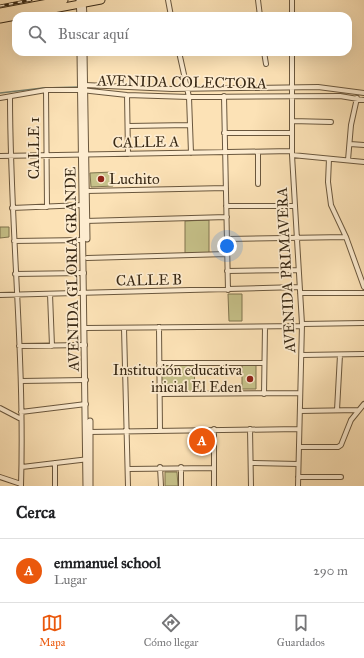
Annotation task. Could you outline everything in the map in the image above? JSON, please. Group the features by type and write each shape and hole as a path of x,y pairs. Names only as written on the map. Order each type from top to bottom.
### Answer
{"highway":[{"path":"0,12 64,0"},
{"path":"33,12 81,2 102,0"},
{"path":"0,19 12,16"}],"street":[{"path":"168,0 170,12"},
{"path":"258,0 260,12"},
{"path":"292,0 292,12"},
{"path":"80,12 81,2"},
{"path":"81,2 83,12"},
{"name":"AVENIDA GLORIA GRANDE","path":"80,56 83,89"},
{"name":"AVENIDA GLORIA GRANDE","path":"84,56 83,205 87,258 86,293 88,432 86,486"},
{"path":"180,56 188,88 191,154"},
{"path":"265,56 266,64"},
{"name":"AVENIDA PRIMAVERA","path":"292,56 292,153 302,355 298,486"},
{"name":"AVENIDA COLECTORA","path":"0,98 46,90 83,89 318,87 364,94"},
{"name":"AVENIDA COLECTORA","path":"83,89 127,95 189,97 292,96 356,98 364,100"},
{"name":"CALLE 1","path":"46,90 47,206"},
{"path":"348,160 356,98 364,94"},
{"path":"127,95 128,154"},
{"path":"224,96 228,290"},
{"path":"0,477 21,485 22,412 10,156 10,97"},
{"path":"292,121 331,122"},
{"path":"128,126 190,125"},
{"path":"224,133 292,133"},
{"path":"350,144 364,145"},
{"path":"258,152 258,184"},
{"name":"CALLE A","path":"0,156 258,152 292,153 329,159 364,162"},
{"name":"AVENIDA GLORIA GRANDE","path":"84,155 86,191 83,240 86,293"},
{"path":"329,159 328,182 331,205 346,237 364,287"},
{"path":"86,191 226,188"},
{"path":"12,208 83,205"},
{"path":"226,206 295,206"},
{"path":"85,221 226,217"},
{"path":"227,239 346,237"},
{"path":"14,242 83,240"},
{"path":"87,258 227,254"},
{"path":"227,271 298,270"},
{"path":"15,274 84,273"},
{"name":"CALLE B","path":"0,295 299,287"},
{"path":"300,293 364,293"},
{"path":"50,294 52,346"},
{"path":"87,328 265,326 364,323"},
{"path":"264,394 265,326"},
{"path":"159,327 160,431"},
{"name":"AVENIDA GLORIA GRANDE","path":"87,328 86,404 88,432"},
{"path":"124,328 128,486"},
{"path":"19,346 86,345"},
{"path":"302,355 340,356 364,354"},
{"path":"337,410 340,356"},
{"path":"159,363 264,363"},
{"path":"21,381 86,380"},
{"path":"160,394 300,394"},
{"path":"22,412 86,404"},
{"path":"299,447 338,447 341,445 351,420 364,404"},
{"path":"0,408 22,419"},
{"path":"300,411 359,410"},
{"path":"88,432 214,429 299,429"},
{"path":"214,429 214,486"},
{"path":"250,429 251,486"},
{"path":"22,467 88,459"},
{"name":"AVENIDA GLORIA GRANDE","path":"88,459 90,486"},
{"path":"55,463 55,486"},
{"path":"251,463 298,464"},
{"path":"160,467 161,486"},
{"path":"181,467 181,486"},
{"path":"128,468 214,468"},
{"path":"298,477 341,477"}],"shaded area":[{"name":"Luchito","path":"112,172 113,186 91,187 90,173"},
{"path":"209,220 209,253 185,253 185,221"},
{"path":"0,227 9,227 9,237 0,238"},
{"path":"228,294 242,294 242,321 229,321"},
{"path":"160,364 194,364 195,392 161,392"},
{"path":"242,365 256,365 256,389 242,389"},
{"path":"165,472 177,472 178,486 165,486"}],"waterway":[{"path":"0,93 43,88 79,87"}],"railway":[{"path":"0,6 31,0"}],"place":[{"name":"Luchito","path":"101,179"},
{"name":"Institución educativa inicial El Eden","path":"250,379"},
{"name":"emmanuel school","path":"202,441"}]}
